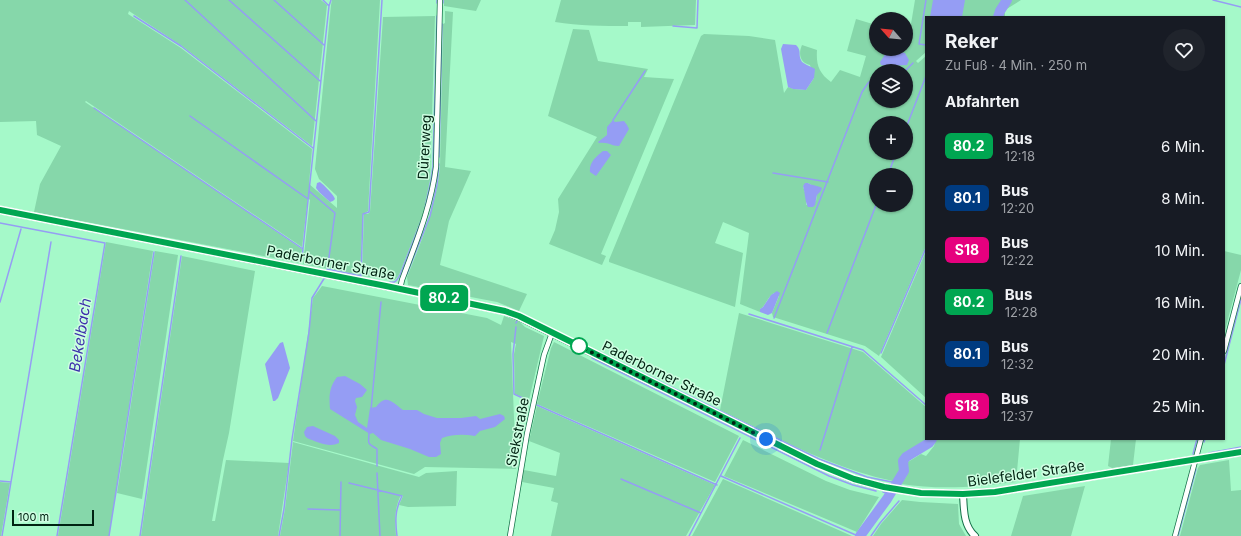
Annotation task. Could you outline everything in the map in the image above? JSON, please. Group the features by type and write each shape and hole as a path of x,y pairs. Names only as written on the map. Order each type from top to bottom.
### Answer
{"main road":[{"name":"Paderborner Straße","path":"0,210 505,311 817,464"},
{"name":"Bielefelder Straße","path":"817,464 854,479 884,487 942,495 995,492 1241,452"}],"street":[{"name":"Dürerweg","path":"400,289 426,215 434,182 436,167 440,0"},
{"path":"1225,346 1241,286"},
{"name":"Siekstraße","path":"510,536 527,434 544,355 552,333"},
{"path":"1175,536 1201,440"},
{"path":"963,494 964,512 967,524 975,536"}],"green space":[{"path":"0,0 321,0 327,5 312,146 182,46 129,11 128,14 181,48 312,149 309,184 337,208 337,196 319,179 315,169 332,0 380,0 368,211 363,214 360,275 303,264 310,200 308,198 302,247 86,101 85,102 302,249 300,263 34,212 40,184 61,146 37,135 36,121 0,122"},
{"path":"444,0 481,0 476,11 444,6"},
{"path":"561,0 696,0 695,25 641,27 641,22 628,22 628,26 600,26 555,22"},
{"path":"915,0 1021,0 1005,10 1005,16 925,16 925,53 916,61 918,63 925,57 925,248 879,356 865,346 773,317 772,313 779,296 774,293 760,309 760,312 740,304 749,233 723,222 715,243 743,253 735,307 609,262 701,36 704,34 749,36 775,40 784,93 788,87 806,90 814,78 810,65 804,62 801,58 800,52 802,45 817,50 819,68 831,82 840,70 860,77 866,56 847,51 856,19 869,23 869,56 913,56 913,12","holes":["808,183 815,187 817,195 816,201 806,205 806,196 803,186"]},
{"path":"445,11 453,12 445,167 471,171 449,221 440,265 527,294 519,311 497,302 408,285 407,277 428,223 438,182 440,167 443,24 445,23"},
{"path":"435,16 430,180 423,214 399,275 395,280 362,276 364,214 368,214 370,212 383,17"},
{"path":"573,29 589,30 598,61 648,69 644,77 674,79 601,254 606,256 602,265 549,244 555,230 559,212 558,199 597,137 548,116"},
{"path":"106,242 153,251 109,536 58,536"},
{"path":"155,251 178,255 142,499 117,493"},
{"path":"1225,251 1241,255 1241,270 1225,330"},
{"path":"925,253 925,397 881,357"},
{"path":"182,256 255,271 229,433 212,521 215,521 226,460 289,463 278,536 141,536"},
{"path":"322,286 487,318 501,325 504,316 520,322 525,327 544,336 529,400 515,394 514,354 516,344 511,342 516,469 425,467 414,474 293,441 313,298"},
{"path":"739,313 863,352 925,406 926,440 904,455 901,460 900,469 893,481 848,468 804,451 720,410"},
{"path":"554,342 739,436 715,482 537,404 551,348"},
{"path":"537,406 715,485 686,536 551,536 558,503 551,501 554,488 522,482 524,470 556,476 560,453 529,441"},
{"path":"743,440 826,481 850,490 879,497 857,532 724,476"},
{"path":"936,440 1020,440 1016,482 958,487 930,487 901,484 907,475 908,462 921,454 926,456 934,446"},
{"path":"1111,440 1136,440 1133,465 1112,468 1108,466"},
{"path":"293,442 419,477 426,473 457,471 456,506 408,507 399,505 403,496 401,495 396,510 396,536 280,536 285,509"},
{"path":"1229,460 1231,491 1241,490 1241,536 1180,536 1198,468 1200,465"},
{"path":"723,479 852,536 692,536"},
{"path":"0,482 10,483 1,536 0,536"},
{"path":"1085,486 1071,536 1011,536 1023,496"},
{"path":"902,500 958,504 959,524 966,536 873,536 881,524"}],"water":[{"path":"933,0 965,0 962,16 930,16"},
{"path":"783,44 796,45 799,49 800,58 802,61 815,69 814,78 806,90 788,87 781,49"},
{"path":"884,56 907,56 909,60 907,64 881,64 880,62"},
{"path":"613,120 615,122 624,121 629,129 619,146 599,143 598,142 607,135 607,127"},
{"path":"603,151 607,151 611,155 596,176 590,172 590,168 594,160"},
{"path":"320,182 333,195 335,199 333,201 330,202 316,188 317,183"},
{"path":"805,183 822,188 817,195 815,205 813,207 808,207 807,205 803,186"},
{"path":"777,291 780,293 772,313 768,315 760,312 760,309 771,295"},
{"path":"283,342 290,368 278,398 273,401 265,364 280,343"},
{"path":"345,376 360,384 367,390 362,397 356,398 355,401 357,407 355,415 358,422 367,428 370,408 376,407 383,400 389,400 403,410 417,410 437,418 461,418 476,416 480,419 500,414 504,416 505,419 495,427 480,431 475,436 458,435 442,438 440,443 441,454 436,457 429,457 381,440 373,433 370,434 330,409 332,385 337,377"},
{"path":"313,426 335,436 339,440 339,443 327,445 307,438 304,432 307,427"}],"waterway":[{"path":"185,0 316,121"},
{"path":"229,0 320,81"},
{"path":"274,0 324,45"},
{"path":"323,0 329,6"},
{"path":"327,272 335,213 309,191 329,6 331,0"},
{"path":"327,269 361,276 363,214 369,212 382,0"},
{"path":"673,26 697,28 698,0"},
{"path":"925,45 919,44 926,0"},
{"path":"998,16 1007,0"},
{"path":"1213,0 1241,7"},
{"path":"134,16 181,46 313,148"},
{"path":"425,208 433,166 437,16"},
{"path":"439,157 442,24"},
{"path":"613,120 645,71"},
{"path":"911,116 925,79"},
{"path":"774,318 862,92 869,82"},
{"path":"94,108 303,249"},
{"path":"190,116 308,199"},
{"path":"891,168 893,160"},
{"path":"407,274 430,216 437,185 439,164"},
{"path":"773,173 828,182"},
{"path":"302,258 309,191"},
{"path":"827,333 873,212"},
{"path":"390,282 395,282 400,275 421,221"},
{"name":"Bekelbach","path":"0,223 105,243 57,536"},
{"path":"0,302 21,229"},
{"path":"11,482 51,242"},
{"path":"881,353 925,250"},
{"path":"109,536 154,252"},
{"path":"140,536 181,256"},
{"path":"279,536 284,509 292,439 309,332 312,298 325,277"},
{"path":"1225,361 1241,299"},
{"path":"371,410 381,302"},
{"path":"749,314 863,350 925,404"},
{"path":"516,327 513,354 514,394 529,401"},
{"path":"820,450 852,347"},
{"path":"597,351 819,459 867,477 897,483"},
{"path":"592,358 829,476 853,485 876,491"},
{"path":"537,405 717,485"},
{"path":"369,433 369,444 377,449 377,466"},
{"path":"689,536 740,438"},
{"path":"860,536 887,499 904,471 903,461 906,457 929,443 931,440"},
{"path":"1193,454 1197,440"},
{"path":"1209,453 1241,447"},
{"path":"1178,536 1196,469"},
{"path":"377,473 380,536"},
{"path":"721,476 858,536"},
{"path":"621,479 701,513"},
{"path":"0,481 11,482 2,536"},
{"path":"340,536 341,482"},
{"path":"349,483 402,496 396,515 397,536"},
{"path":"883,492 890,494"},
{"path":"871,536 899,501"},
{"path":"308,509 340,510"}],"bus line":[{"name":"80.2","path":"0,210 505,311 519,316 817,464 854,479 898,490 942,495 995,492 1241,452"}],"route":[{"path":"579,346 766,439"}]}
